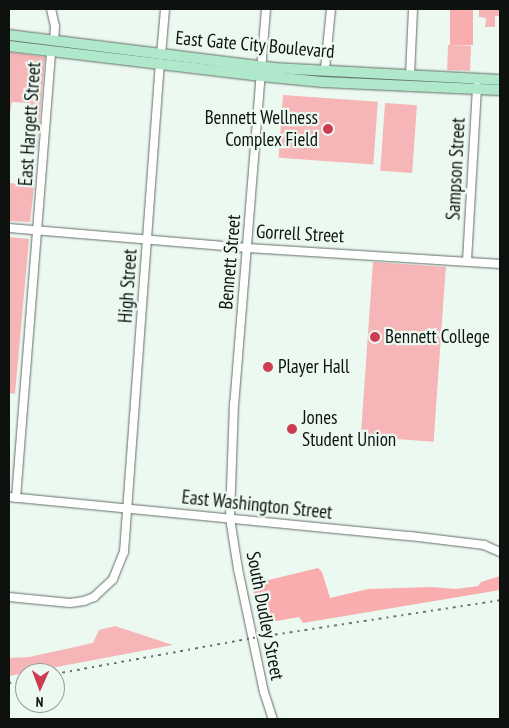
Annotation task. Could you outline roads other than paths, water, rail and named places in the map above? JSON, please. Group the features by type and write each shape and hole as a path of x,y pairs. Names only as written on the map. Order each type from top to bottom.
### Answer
{"main road":[{"name":"East Gate City Boulevard","path":"9,35 53,46 261,71 323,82 477,84 500,80"},
{"name":"East Gate City Boulevard","path":"9,46 53,46"},
{"name":"East Gate City Boulevard","path":"261,71 325,69 410,75 477,84 500,90"}],"street":[{"name":"East Hargett Street","path":"12,498 39,231 56,26 53,9"},
{"name":"High Street","path":"9,597 70,603 94,597 113,579 124,552 165,9"},
{"name":"Bennett Street","path":"230,518 234,402 266,9"},
{"path":"325,69 331,9"},
{"path":"410,75 412,9"},
{"name":"Sampson Street","path":"467,261 477,84"},
{"name":"Gorrell Street","path":"9,228 248,248 500,264"},
{"name":"East Washington Street","path":"12,498 410,536 484,545 499,549"},
{"name":"South Dudley Street","path":"230,518 238,569 262,685 273,719"}],"railway":[{"path":"65,672 253,638 500,600"},
{"path":"9,683 15,682"}],"place":[{"name":"Bennett Wellness Complex Field","path":"328,129"},
{"name":"Bennett College","path":"375,337"},
{"name":"Player Hall","path":"268,367"},
{"name":"Jones Student Union","path":"292,429"}]}
